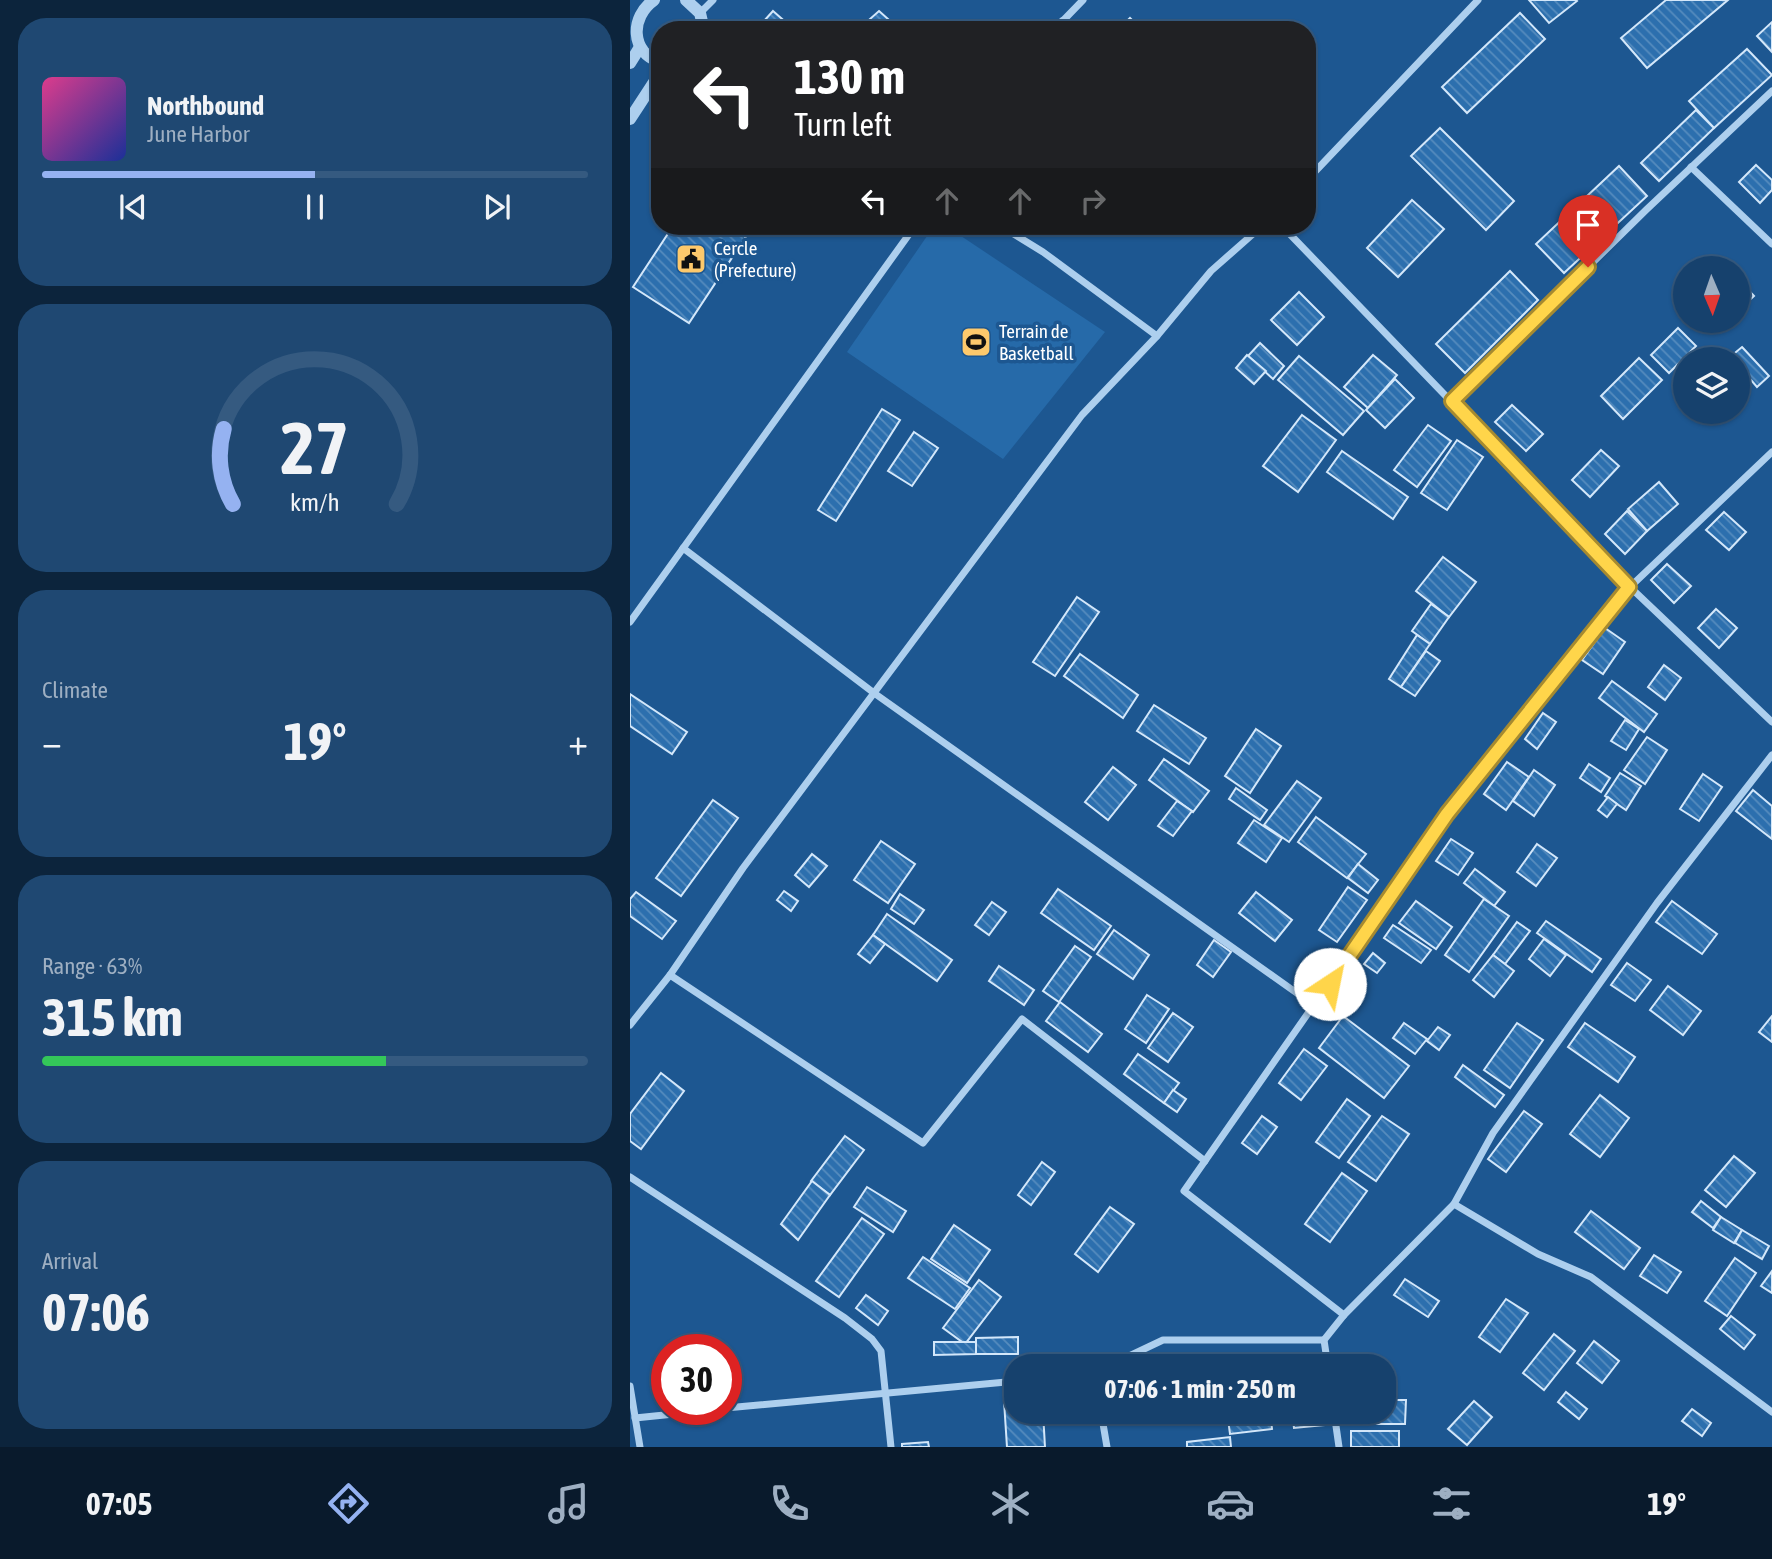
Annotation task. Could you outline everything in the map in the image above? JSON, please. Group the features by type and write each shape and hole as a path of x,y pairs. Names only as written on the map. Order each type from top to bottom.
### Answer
{"street":[{"path":"651,55 640,47 636,37 640,14 654,0"},
{"path":"686,0 700,13 702,21"},
{"path":"700,13 713,0"},
{"path":"1062,21 1083,0"},
{"path":"1316,171 1478,0"},
{"path":"630,4 640,14"},
{"path":"630,63 640,47"},
{"path":"630,119 651,87"},
{"path":"1452,401 1772,91"},
{"path":"1691,167 1772,244"},
{"path":"630,622 909,235"},
{"path":"1016,235 1043,252 1157,336"},
{"path":"630,1025 670,975 743,868 1082,415 1157,336 1211,271 1252,235"},
{"path":"1291,235 1629,587 1772,722"},
{"path":"1344,1315 1184,1191 1447,814 1629,587 1772,452"},
{"path":"683,548 874,693 1315,1006"},
{"path":"1326,1354 1324,1340 1344,1315 1454,1204 1493,1133 1657,903 1772,755"},
{"path":"670,975 923,1143 1022,1019 1205,1161"},
{"path":"630,1178 845,1318 872,1339 881,1352 891,1447"},
{"path":"1454,1204 1538,1254 1591,1277 1772,1412"},
{"path":"1132,1354 1163,1339 1324,1340"},
{"path":"742,1407 1004,1382"},
{"path":"630,1386 640,1447"},
{"path":"635,1418 651,1416"},
{"path":"1103,1424 1107,1447"},
{"path":"1336,1424 1339,1447"}],"shaded area":[{"name":"Terrain de Basketball","path":"928,235 960,235 1105,332 1003,459 847,352"}],"building":[{"path":"1529,0 1576,0 1577,1 1549,23"},
{"path":"1666,0 1728,0 1647,68 1621,38"},
{"path":"773,11 784,21 764,21"},
{"path":"879,11 888,19 872,21 870,19"},
{"path":"1520,13 1545,39 1467,113 1442,87"},
{"path":"1772,22 1772,52 1757,36"},
{"path":"1747,49 1772,75 1714,128 1689,101"},
{"path":"1696,110 1714,128 1659,181 1641,163"},
{"path":"1440,128 1514,201 1486,230 1411,156"},
{"path":"1756,165 1772,180 1772,190 1760,203 1739,182"},
{"path":"1619,166 1647,196 1564,273 1536,244"},
{"path":"1412,200 1444,229 1398,277 1367,248"},
{"name":"Cercle (Prefecture)","path":"667,235 747,235 689,323 633,287"},
{"path":"1510,271 1538,300 1465,373 1436,344"},
{"path":"1299,292 1324,317 1297,345 1271,320"},
{"path":"1673,333 1683,333 1696,346 1673,347 1673,369 1669,373 1651,355"},
{"path":"1260,343 1284,366 1273,379 1248,356"},
{"path":"1247,355 1266,371 1254,384 1236,368"},
{"path":"1373,355 1397,375 1368,408 1344,387"},
{"path":"1299,356 1364,411 1343,435 1278,380"},
{"path":"1750,356 1769,376 1757,387 1750,379"},
{"path":"1639,358 1662,380 1623,419 1601,396"},
{"path":"1395,379 1414,398 1385,428 1366,410"},
{"path":"1512,405 1543,434 1526,451 1495,422"},
{"path":"882,409 900,420 836,521 818,510"},
{"path":"1302,415 1336,440 1298,492 1263,466"},
{"path":"1428,425 1451,441 1417,487 1394,470"},
{"path":"914,432 938,448 912,486 888,471"},
{"path":"1457,440 1483,457 1447,510 1421,493"},
{"path":"1601,450 1619,466 1590,497 1572,480"},
{"path":"1342,451 1408,497 1393,519 1327,472"},
{"path":"1659,482 1678,504 1647,531 1628,509"},
{"path":"1627,511 1647,531 1625,554 1605,534"},
{"path":"1724,512 1746,532 1729,550 1706,530"},
{"path":"1443,557 1476,582 1449,617 1416,591"},
{"path":"1667,564 1691,586 1674,603 1651,580"},
{"path":"1077,597 1099,612 1055,676 1033,662"},
{"path":"1431,604 1449,617 1430,644 1412,631"},
{"path":"1716,609 1737,628 1719,648 1698,628"},
{"path":"1605,628 1625,642 1603,674 1582,660"},
{"path":"1417,635 1430,644 1401,687 1389,679"},
{"path":"1426,651 1440,661 1415,696 1401,687"},
{"path":"1080,654 1138,695 1123,718 1064,676"},
{"path":"1664,665 1681,678 1665,700 1648,687"},
{"path":"1612,681 1657,714 1644,732 1599,698"},
{"path":"630,694 687,732 672,754 630,726"},
{"path":"1154,705 1206,738 1189,764 1137,731"},
{"path":"1543,713 1556,722 1537,749 1525,739"},
{"path":"1625,720 1639,729 1626,750 1611,741"},
{"path":"1256,729 1281,746 1250,793 1225,776"},
{"path":"1647,737 1667,750 1645,784 1624,770"},
{"path":"1164,759 1209,791 1193,812 1149,780"},
{"path":"1507,762 1529,777 1506,810 1484,794"},
{"path":"1589,764 1610,778 1601,792 1580,778"},
{"path":"1113,767 1136,785 1108,820 1085,802"},
{"path":"1534,770 1555,785 1534,816 1513,801"},
{"path":"1620,773 1641,786 1626,810 1605,796"},
{"path":"1703,774 1722,787 1699,821 1680,809"},
{"path":"1297,781 1321,798 1289,842 1264,825"},
{"path":"1236,788 1267,810 1260,820 1229,799"},
{"path":"1753,790 1772,806 1772,839 1736,811"},
{"path":"1608,797 1617,804 1607,817 1598,810"},
{"path":"713,800 738,818 681,896 656,878"},
{"path":"1177,801 1192,811 1173,836 1158,826"},
{"path":"1316,817 1366,854 1347,878 1298,842"},
{"path":"1254,820 1282,838 1266,862 1238,843"},
{"path":"1451,839 1473,853 1458,875 1436,861"},
{"path":"881,841 915,864 888,903 854,880"},
{"path":"1537,844 1557,858 1536,886 1517,872"},
{"path":"812,854 827,866 809,887 795,875"},
{"path":"1358,864 1378,880 1368,893 1348,878"},
{"path":"1475,869 1505,892 1494,906 1464,883"},
{"path":"1348,887 1367,900 1337,942 1319,930"},
{"path":"1058,889 1111,926 1094,950 1041,913"},
{"path":"784,891 798,901 791,911 777,900"},
{"path":"636,892 676,921 662,939 630,916 630,899"},
{"path":"1256,892 1292,920 1275,941 1239,913"},
{"path":"900,894 924,910 914,924 891,909"},
{"path":"1484,899 1509,916 1469,972 1445,955"},
{"path":"1416,901 1452,927 1436,949 1399,923"},
{"path":"1672,901 1717,934 1702,954 1656,922"},
{"path":"992,902 1006,912 989,935 975,925"},
{"path":"887,914 952,960 937,981 873,935"},
{"path":"1546,921 1601,959 1592,972 1537,933"},
{"path":"1517,922 1530,931 1505,964 1493,955"},
{"path":"1393,925 1431,950 1421,963 1384,938"},
{"path":"1114,930 1149,955 1133,979 1097,954"},
{"path":"873,935 885,944 870,963 858,954"},
{"path":"1544,939 1566,955 1550,976 1529,959"},
{"path":"1214,940 1231,952 1213,977 1197,965"},
{"path":"1075,946 1091,957 1059,1002 1043,991"},
{"path":"1373,953 1385,963 1377,973 1364,964"},
{"path":"1493,955 1514,971 1494,997 1473,980"},
{"path":"1627,963 1651,980 1635,1001 1611,985"},
{"path":"999,966 1034,990 1024,1005 989,981"},
{"path":"1668,986 1701,1011 1683,1035 1650,1010"},
{"path":"1147,995 1169,1009 1146,1043 1125,1029"},
{"path":"1060,1002 1102,1034 1088,1052 1046,1021"},
{"path":"1173,1013 1193,1027 1168,1062 1148,1048"},
{"path":"1343,1016 1409,1066 1384,1098 1319,1048"},
{"path":"1772,1016 1772,1042 1759,1032"},
{"path":"1404,1023 1427,1039 1415,1054 1393,1038"},
{"path":"1517,1023 1543,1040 1510,1088 1484,1070"},
{"path":"1585,1023 1635,1057 1618,1082 1568,1047"},
{"path":"1438,1027 1450,1035 1439,1050 1427,1041"},
{"path":"1304,1049 1327,1066 1301,1100 1279,1083"},
{"path":"1138,1054 1179,1083 1164,1103 1124,1074"},
{"path":"1463,1065 1504,1095 1495,1107 1455,1077"},
{"path":"661,1073 684,1091 641,1149 630,1141 630,1114"},
{"path":"1173,1090 1186,1099 1177,1112 1164,1103"},
{"path":"1600,1095 1629,1118 1600,1157 1570,1134"},
{"path":"1347,1099 1370,1116 1339,1158 1316,1142"},
{"path":"1524,1111 1542,1124 1506,1172 1488,1159"},
{"path":"1262,1116 1277,1127 1257,1154 1242,1143"},
{"path":"1382,1116 1409,1134 1376,1181 1348,1162"},
{"path":"845,1136 864,1150 830,1195 811,1181"},
{"path":"1734,1156 1755,1173 1726,1207 1705,1190"},
{"path":"1042,1162 1055,1172 1031,1205 1018,1195"},
{"path":"1342,1173 1367,1191 1330,1242 1305,1224"},
{"path":"812,1181 830,1195 798,1240 781,1224"},
{"path":"867,1187 906,1211 893,1232 854,1207"},
{"path":"1701,1201 1721,1217 1713,1228 1692,1212"},
{"path":"1110,1207 1134,1224 1098,1272 1075,1254"},
{"path":"1591,1211 1640,1248 1624,1269 1575,1232"},
{"path":"1721,1217 1742,1230 1734,1243 1713,1230"},
{"path":"862,1218 884,1234 839,1297 816,1281"},
{"path":"954,1225 990,1250 967,1283 931,1259"},
{"path":"1742,1230 1769,1246 1762,1259 1735,1243"},
{"path":"1654,1255 1681,1272 1667,1293 1640,1276"},
{"path":"923,1257 970,1288 955,1309 908,1278"},
{"path":"1735,1258 1756,1273 1727,1316 1705,1301"},
{"path":"1772,1271 1772,1293 1761,1286"},
{"path":"1405,1279 1439,1301 1428,1317 1394,1295"},
{"path":"979,1280 1001,1297 965,1344 943,1328"},
{"path":"866,1295 888,1311 878,1325 856,1308"},
{"path":"1506,1299 1528,1313 1500,1352 1479,1337"},
{"path":"1731,1316 1755,1335 1744,1349 1720,1329"},
{"path":"1554,1334 1575,1351 1544,1390 1523,1373"},
{"path":"1018,1337 1018,1354 976,1354 976,1338"},
{"path":"1594,1341 1619,1361 1602,1383 1577,1363"},
{"path":"934,1342 976,1342 976,1354 934,1355"},
{"path":"1566,1392 1587,1409 1579,1419 1558,1402"},
{"path":"1396,1400 1406,1400 1405,1424 1396,1424"},
{"path":"1474,1401 1492,1417 1467,1445 1448,1429"},
{"path":"1692,1409 1711,1423 1702,1436 1682,1421"},
{"path":"1006,1424 1044,1424 1045,1447 1007,1447"},
{"path":"1229,1424 1271,1424 1272,1429 1230,1434"},
{"path":"1294,1424 1324,1425 1294,1428"},
{"path":"1351,1431 1399,1431 1399,1447 1351,1447"},
{"path":"1230,1437 1231,1447 1187,1447 1187,1442"},
{"path":"928,1442 929,1447 902,1447 902,1444"}],"place":[{"name":"Cercle (Prefecture)","path":"691,259"},
{"name":"Terrain de Basketball","path":"976,342"}],"route":[{"path":"1330,984 1447,814 1629,587 1452,401 1588,267"}]}
